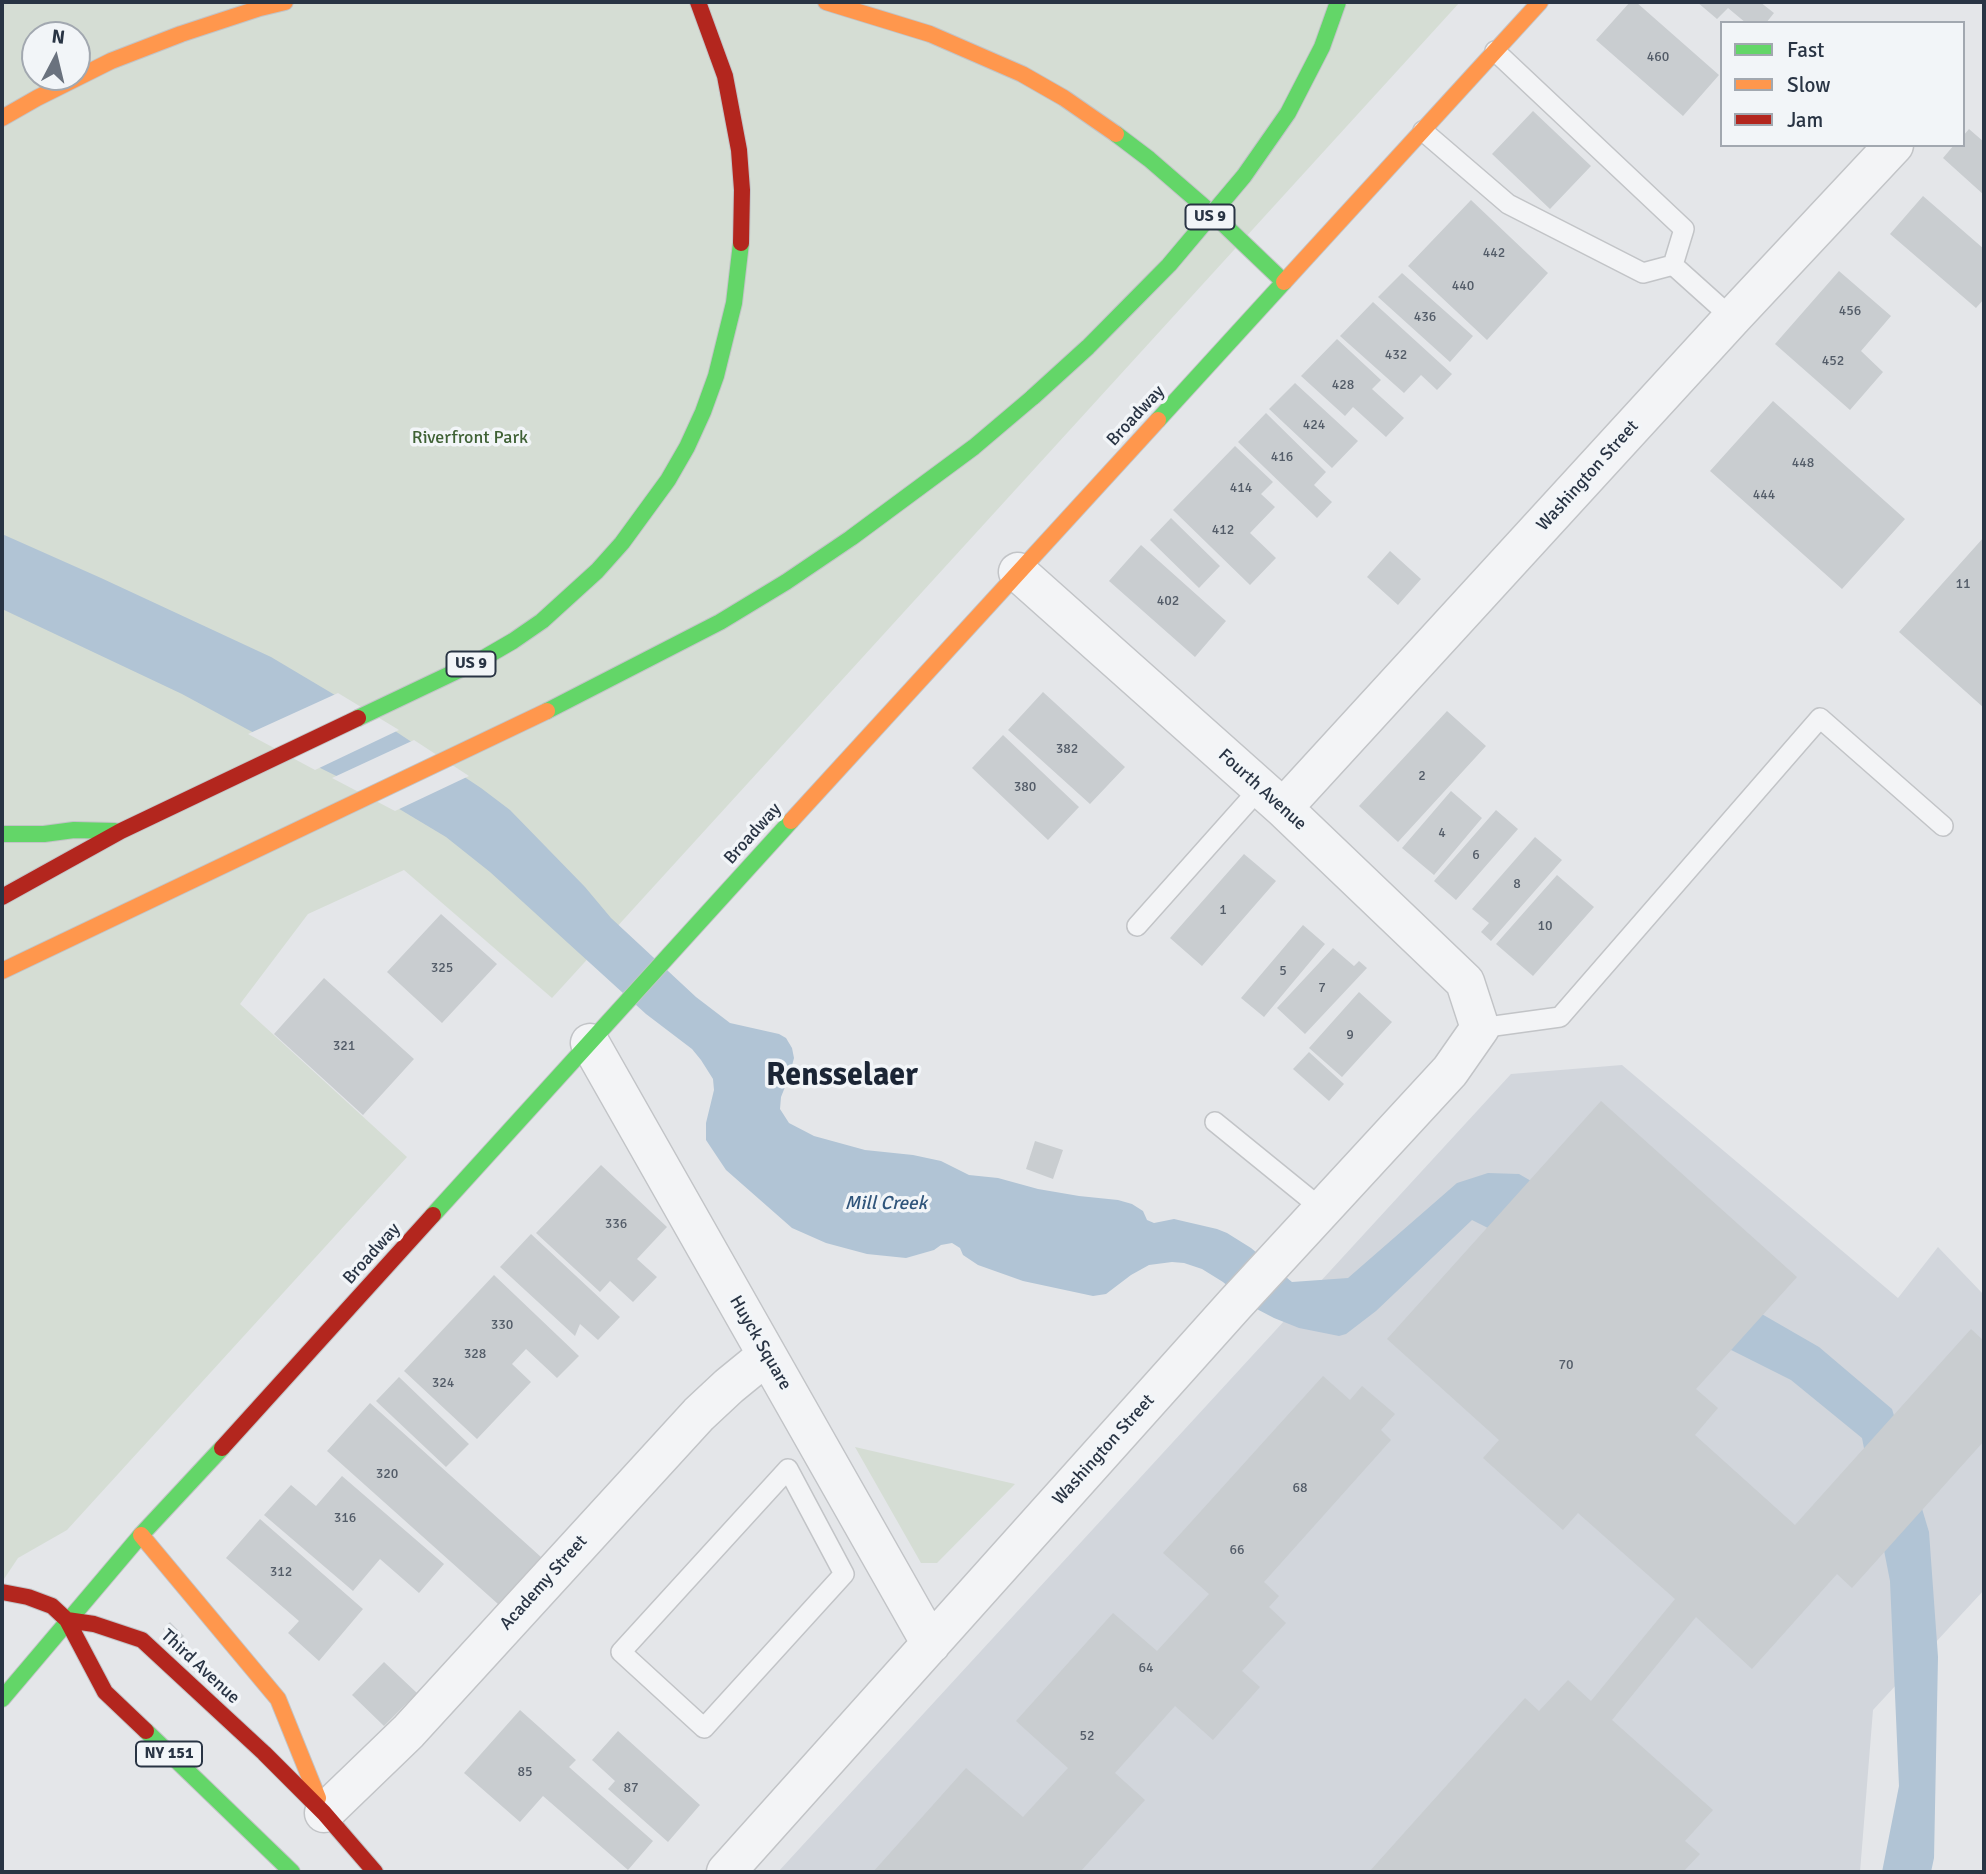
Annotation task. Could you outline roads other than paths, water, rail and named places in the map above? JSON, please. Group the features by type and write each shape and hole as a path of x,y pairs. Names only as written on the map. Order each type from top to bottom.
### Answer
{"main road":[{"path":"2,118 37,97 111,61 181,34 285,2"},
{"name":"US 9","path":"2,897 121,831 444,678 513,641 542,621 597,571 622,543 668,480 687,447 716,376 734,303 742,229 742,190 733,112 725,75 698,2"},
{"path":"826,2 930,34 1022,74 1064,98 1149,159 1216,217 1284,282"},
{"name":"US 9","path":"2,971 587,692 666,651 786,582 922,487 1033,397 1143,292 1194,237 1244,176 1287,113 1322,47 1338,2"},
{"name":"Broadway","path":"2,1699 141,1535 1540,2"},
{"path":"2,834 44,834 74,830 121,831"},
{"path":"141,1535 278,1699 324,1813"},
{"path":"2,1592 28,1597 52,1606 67,1620"},
{"name":"Third Avenue","path":"67,1620 94,1624 142,1640 254,1743 324,1813 375,1872"},
{"name":"NY 151","path":"67,1620 105,1692 289,1871"}],"street":[{"name":"Washington Street","path":"1272,798 1892,147"},
{"name":"Fourth Avenue","path":"1018,572 1272,798 1465,982 1480,1028"},
{"name":"Washington Street","path":"726,1872 1235,1304 1450,1071 1480,1028"},
{"name":"Huyck Square","path":"594,1038 767,1355 931,1644"},
{"name":"Academy Street","path":"324,1813 408,1732 699,1414 767,1355"}],"lane":[{"path":"1495,51 1684,229 1673,265"},
{"path":"1423,131 1507,204 1643,273 1673,265"},
{"path":"1673,265 1732,318"},
{"path":"1480,1028 1560,1017 1820,718 1943,826"},
{"path":"1137,926 1272,798"},
{"path":"1215,1122 1322,1209"},
{"path":"788,1469 819,1527 844,1574 704,1728 621,1652 788,1469"},
{"path":"819,1527 847,1495"}],"water":[{"name":"Mill Creek","path":"2,534 271,657 392,729 481,788 510,810 585,887 611,918 696,997 730,1023 786,1038 794,1058 781,1097 780,1109 789,1123 814,1136 865,1150 941,1161 969,1175 998,1178 1079,1196 1118,1200 1143,1211 1147,1220 1154,1223 1174,1219 1217,1229 1251,1248 1292,1282 1348,1278 1457,1183 1488,1173 1519,1174 1819,1347 1892,1409 1929,1532 1938,1657 1934,1858 1931,1872 1882,1872 1899,1786 1890,1581 1862,1438 1791,1380 1472,1220 1376,1311 1346,1334 1339,1336 1299,1328 1274,1318 1251,1306 1223,1282 1202,1269 1184,1263 1149,1265 1106,1294 1093,1296 1023,1281 978,1265 952,1243 906,1258 867,1254 826,1243 792,1228 726,1170 706,1140 706,1123 714,1090 713,1079 692,1049 646,1014 490,872 446,837 381,798 182,694 2,609"}],"district":[{"name":"Rensselaer","path":"842,1077"}],"park label":[{"name":"Riverfront Park","path":"470,438"}]}
